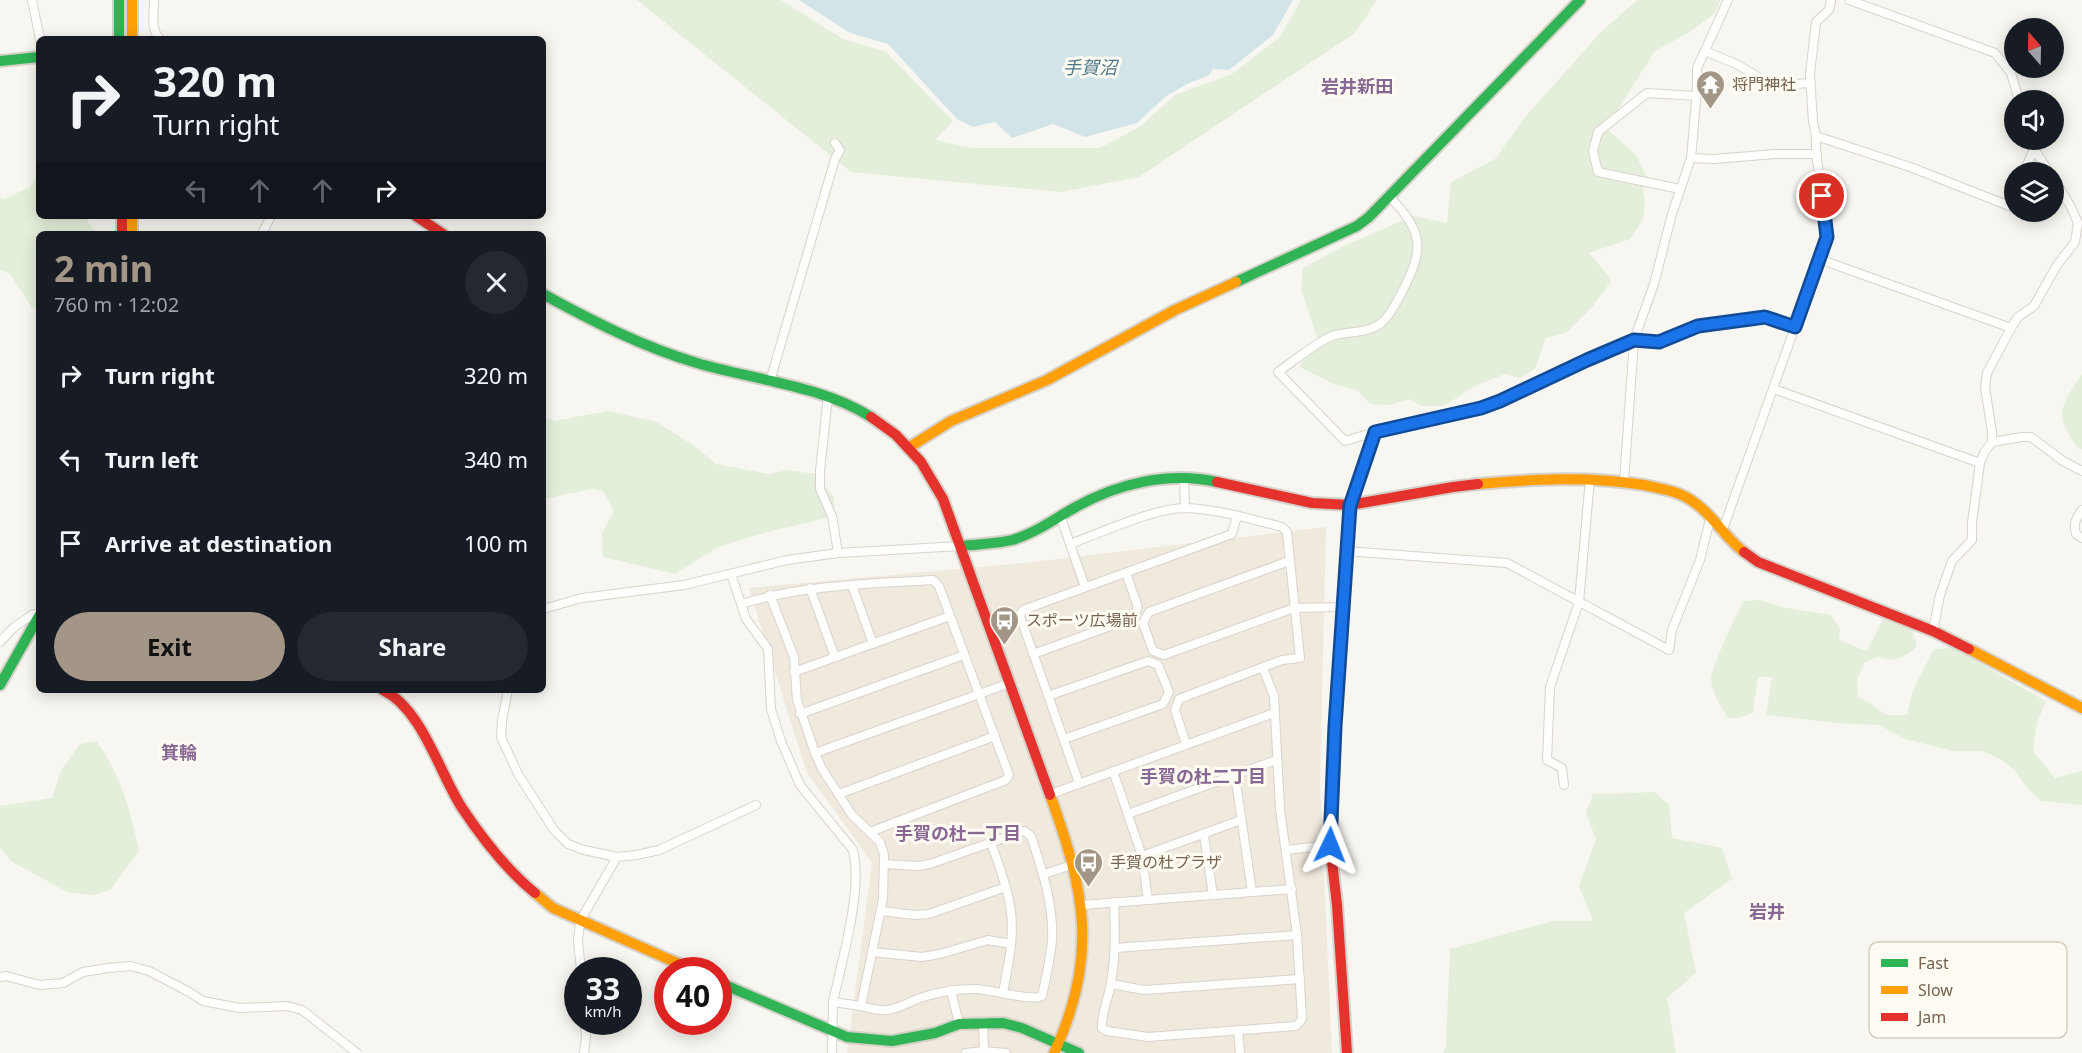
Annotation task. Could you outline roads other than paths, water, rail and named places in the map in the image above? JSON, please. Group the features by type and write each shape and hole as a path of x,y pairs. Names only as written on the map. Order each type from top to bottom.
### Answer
{"street":[{"path":"32,0 39,36"},
{"path":"119,0 120,36"},
{"path":"132,0 132,36"},
{"path":"154,0 154,25 157,36"},
{"path":"908,448 951,421 1047,380 1175,310 1357,226 1580,0"},
{"path":"1624,482 1634,340 1654,284 1690,158 1697,96 1697,68 1728,0"},
{"path":"1722,532 1827,237 1816,154 1810,82 1816,22 1829,10 1831,0"},
{"path":"1849,0 1995,52 2011,74 2016,90"},
{"path":"1705,51 1736,64 1762,79 1782,85 1810,82"},
{"path":"0,61 36,57"},
{"path":"1680,189 1598,172 1593,151 1598,132 1647,93 1697,96"},
{"path":"1816,136 1910,167 2004,204"},
{"path":"770,381 835,159 840,150 835,143"},
{"path":"1690,158 1714,159 1775,153 1816,154"},
{"path":"1933,631 1940,595 1952,561 1972,540 1980,463 1992,442 1985,387 1987,373 2018,317 2034,306 2057,265 2075,242 2078,223 2064,195"},
{"path":"1389,196 1406,214 1414,230 1418,249 1414,268 1393,308 1381,324 1361,332 1331,336 1278,372 1345,441 1481,408 1634,340 1659,342 1698,326 1765,317 1795,327"},
{"path":"419,219 429,230"},
{"path":"1819,259 2011,328"},
{"path":"546,296 614,332 654,348 698,363 828,396 852,406 878,420 908,448 926,471 944,500 1075,864 1082,905 1083,943 1080,972 1068,1023 1056,1049"},
{"path":"1774,389 1980,463"},
{"path":"828,396 820,489 832,516 838,553"},
{"path":"1346,1053 1337,905 1330,845 1331,788 1350,506 1375,432"},
{"path":"1992,442 2022,436 2031,437 2063,461 2082,471"},
{"path":"1184,478 1185,508"},
{"path":"546,608 582,598 684,585 787,560 838,553 961,546 1012,540 1035,530 1088,500 1125,485 1159,479 1184,478 1224,483 1312,503 1350,506 1453,487 1522,480 1590,479 1675,491 1696,503 1722,532 1758,562 1933,631 2082,708"},
{"path":"1564,785 1562,768 1547,760 1550,687 1579,602 1590,479"},
{"path":"1070,544 1160,512 1185,508 1281,526 1287,532 1300,658 1282,660 1179,699 1175,710 1186,744"},
{"path":"2082,510 2074,527 2076,534 2082,538"},
{"path":"1060,515 1086,587"},
{"path":"1079,783 1020,616 1023,610 1232,534 1237,516"},
{"path":"1346,551 1507,563 1669,650 1672,630 1700,560 1710,519"},
{"path":"1289,561 1149,612 1143,623 1154,651 1164,654 1294,608 1342,607"},
{"path":"1033,654 1133,618 1138,608 1126,573"},
{"path":"731,574 746,619 768,648 771,709 800,786 853,850 856,863 854,900 834,1002 832,1053"},
{"path":"741,604 770,595 810,588 933,580 939,586 1009,775 1006,780 870,832"},
{"path":"852,585 873,644"},
{"path":"810,588 835,657"},
{"path":"770,595 794,657 796,700 814,753 852,815 880,842 884,855 883,899 861,1006"},
{"path":"0,642 13,628 33,614 36,616"},
{"path":"794,672 950,616"},
{"path":"0,685 36,622"},
{"path":"800,714 964,655"},
{"path":"1048,696 1148,661 1158,665 1169,692 1163,704 1064,739"},
{"path":"1114,902 1115,948 1111,984 1102,1028 1107,1031 1148,1037 1296,1026 1300,1022 1302,1018 1297,934 1276,760 1274,696 1263,668"},
{"path":"814,753 1010,683"},
{"path":"389,693 409,710 462,807 504,862 529,888 553,908 663,957"},
{"path":"507,693 501,737 518,774 554,830 568,844 617,857 659,850 756,805"},
{"path":"1050,794 1274,713"},
{"path":"839,794 995,736"},
{"path":"1128,814 1276,760"},
{"path":"1113,771 1142,856 1148,900"},
{"path":"1235,775 1252,892"},
{"path":"1142,856 1241,820"},
{"path":"834,1002 884,1010 951,990 985,989 1036,999 1042,996 1052,939 1050,908 1044,874 1031,836 1024,831 930,864 918,866 884,864"},
{"path":"1204,835 1213,895"},
{"path":"991,842 1006,887 1011,911 1011,944 1003,992"},
{"path":"1286,850 1330,845"},
{"path":"580,957 580,921 617,857"},
{"path":"1044,874 1075,864"},
{"path":"881,911 915,915 929,914 1006,887"},
{"path":"1082,905 1292,889"},
{"path":"1115,948 1297,934"},
{"path":"872,952 922,957 988,940 1011,944"},
{"path":"0,977 6,976 40,985 63,983 83,972 131,966 148,971 203,1001 240,1008 287,1006 302,1010 357,1053"},
{"path":"1111,984 1144,990 1300,979"},
{"path":"732,988 832,1032 858,1039 892,1041 934,1033 959,1024 1003,1023 1022,1028 1056,1049 1079,1053"},
{"path":"951,990 959,1024"},
{"path":"983,1022 984,1051"},
{"path":"1238,1030 1240,1053"},
{"path":"584,1053 586,1035"},
{"path":"966,1053 984,1051 1006,1053"}],"water":[{"name":"手賀沼","path":"799,0 1293,0 1273,35 1229,70 1213,69 1208,76 1189,83 1166,96 1137,123 1085,137 1053,124 1012,138 995,122 973,127 957,119 888,44 850,33"}],"place":[{"name":"将門神社","path":"1711,110"},
{"name":"スポーツ広場前","path":"1005,646"},
{"name":"手賀の杜プラザ","path":"1089,888"}],"district":[{"name":"岩井新田","path":"1357,86"},
{"name":"箕輪","path":"179,752"},
{"name":"手賀の杜二丁目","path":"1203,776"},
{"name":"手賀の杜一丁目","path":"958,833"},
{"name":"岩井","path":"1767,911"}]}
